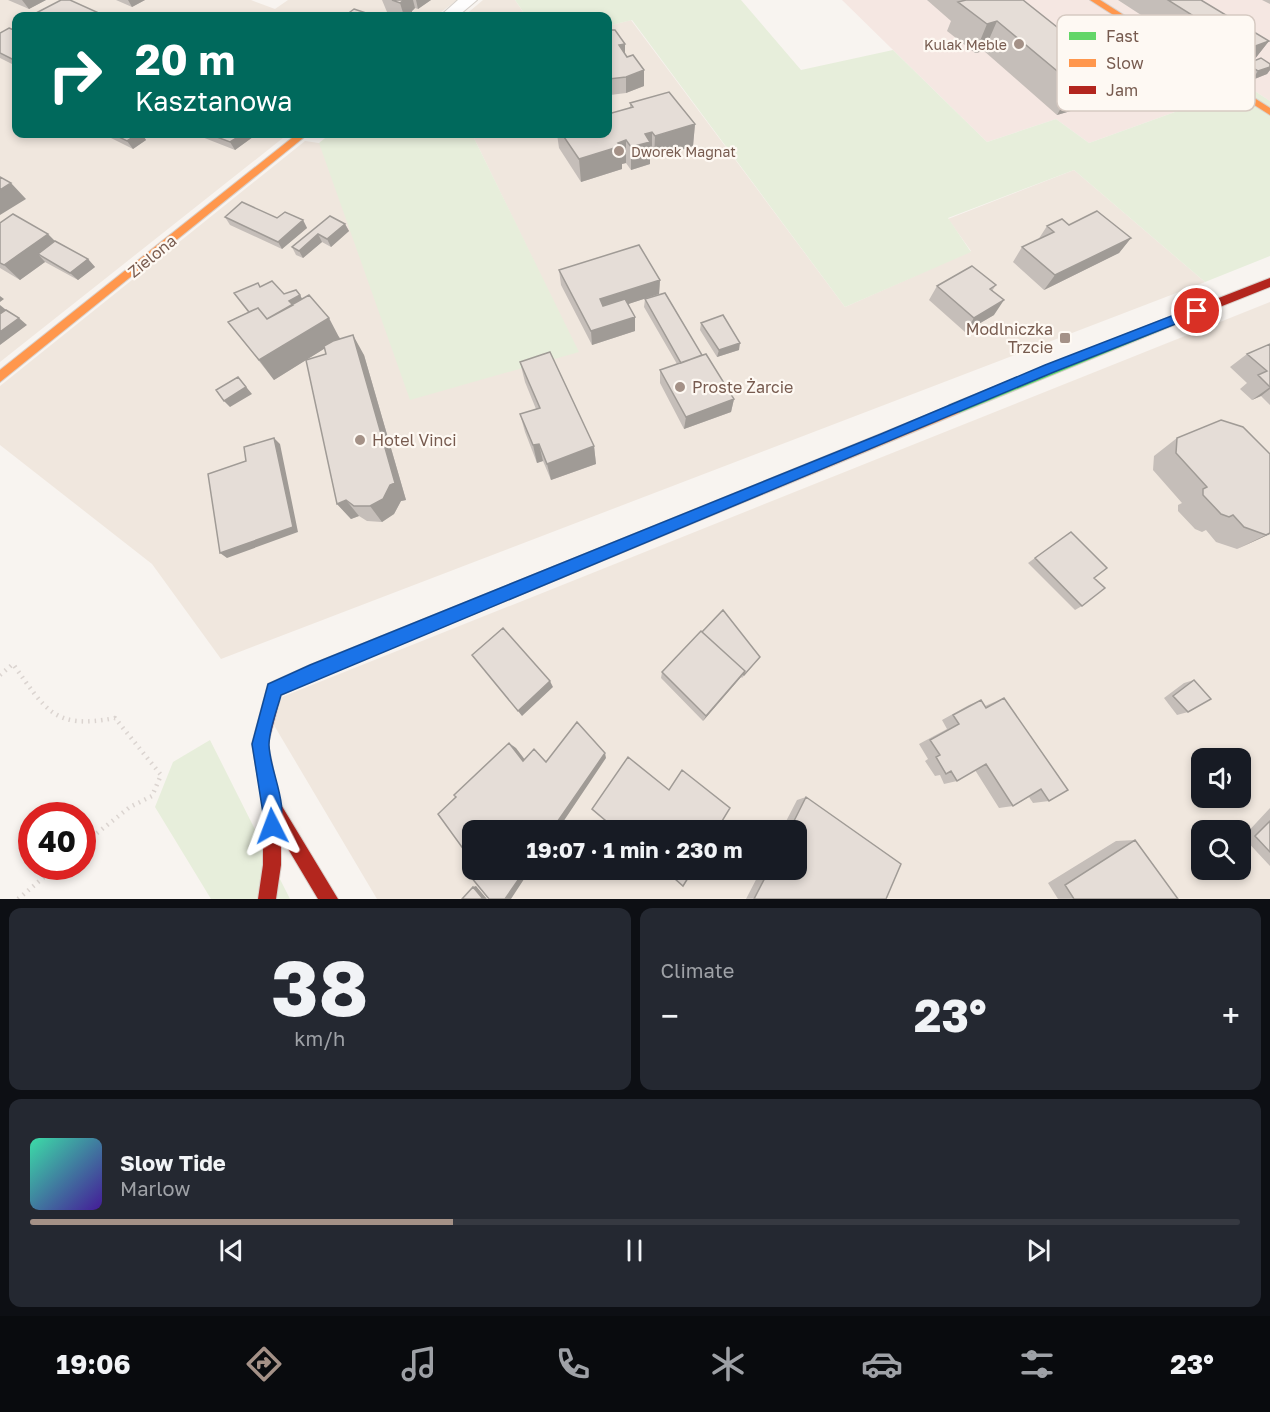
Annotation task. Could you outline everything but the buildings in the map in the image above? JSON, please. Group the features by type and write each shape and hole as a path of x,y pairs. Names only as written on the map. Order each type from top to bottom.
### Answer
{"street":[{"path":"453,12 469,0"},
{"path":"1094,0 1118,15"},
{"path":"1255,102 1270,112"},
{"name":"Zielona","path":"0,377 298,138"},
{"path":"267,899 272,866 272,806 260,744 274,690 319,669 1050,369 1270,282"},
{"path":"272,806 329,899"}],"path":[{"path":"0,675 13,664 48,713 71,724 94,723 115,718 161,775 152,796 130,807 96,834"},
{"path":"18,899 41,880"}],"shaded area":[{"path":"0,0 251,0 275,9 288,0 457,0 441,12 12,12 12,138 283,138 0,362"},
{"path":"483,0 515,0 523,12 469,12"},
{"path":"842,0 1270,0 1270,101 1255,91 1255,15 1057,15 1057,111 1178,111 1089,143 1056,119 987,142"},
{"path":"631,20 845,307 971,251 948,219 1074,170 1205,282 221,659 152,564 0,445 0,386 305,141 319,143 578,352 474,138 612,138 612,25"},
{"path":"1270,302 1270,899 377,899 262,705"}],"green space":[{"path":"515,0 741,0 801,70 893,50 987,142 1056,119 1089,143 1178,111 1255,111 1255,91 1270,101 1270,256 1205,282 1074,170 948,218 971,252 845,307 632,20 612,25 612,12 523,12"},
{"path":"325,138 474,138 579,352 410,400 319,143"},
{"path":"210,740 290,899 211,899 155,807 173,762"}],"traffic: fast":[{"path":"954,409 1192,313"}],"traffic: slow":[{"path":"1094,0 1118,15"},
{"path":"1255,102 1270,112"},
{"path":"0,377 298,138"},
{"path":"558,572 954,409"}],"traffic: jam":[{"path":"1192,313 1270,282"},
{"path":"267,899 272,865 272,806 260,744 274,690 310,673 558,572"},
{"path":"272,806 329,899"}],"place":[{"name":"Kulak Meble","path":"1019,44"},
{"name":"Dworek Magnat","path":"619,151"},
{"name":"Modlniczka Trzcie","path":"1065,338"},
{"name":"Proste Żarcie","path":"680,387"},
{"name":"Hotel Vinci","path":"360,440"}],"route":[{"path":"272,826 272,806 260,744 274,690 310,673 1050,369 1197,311"}]}
